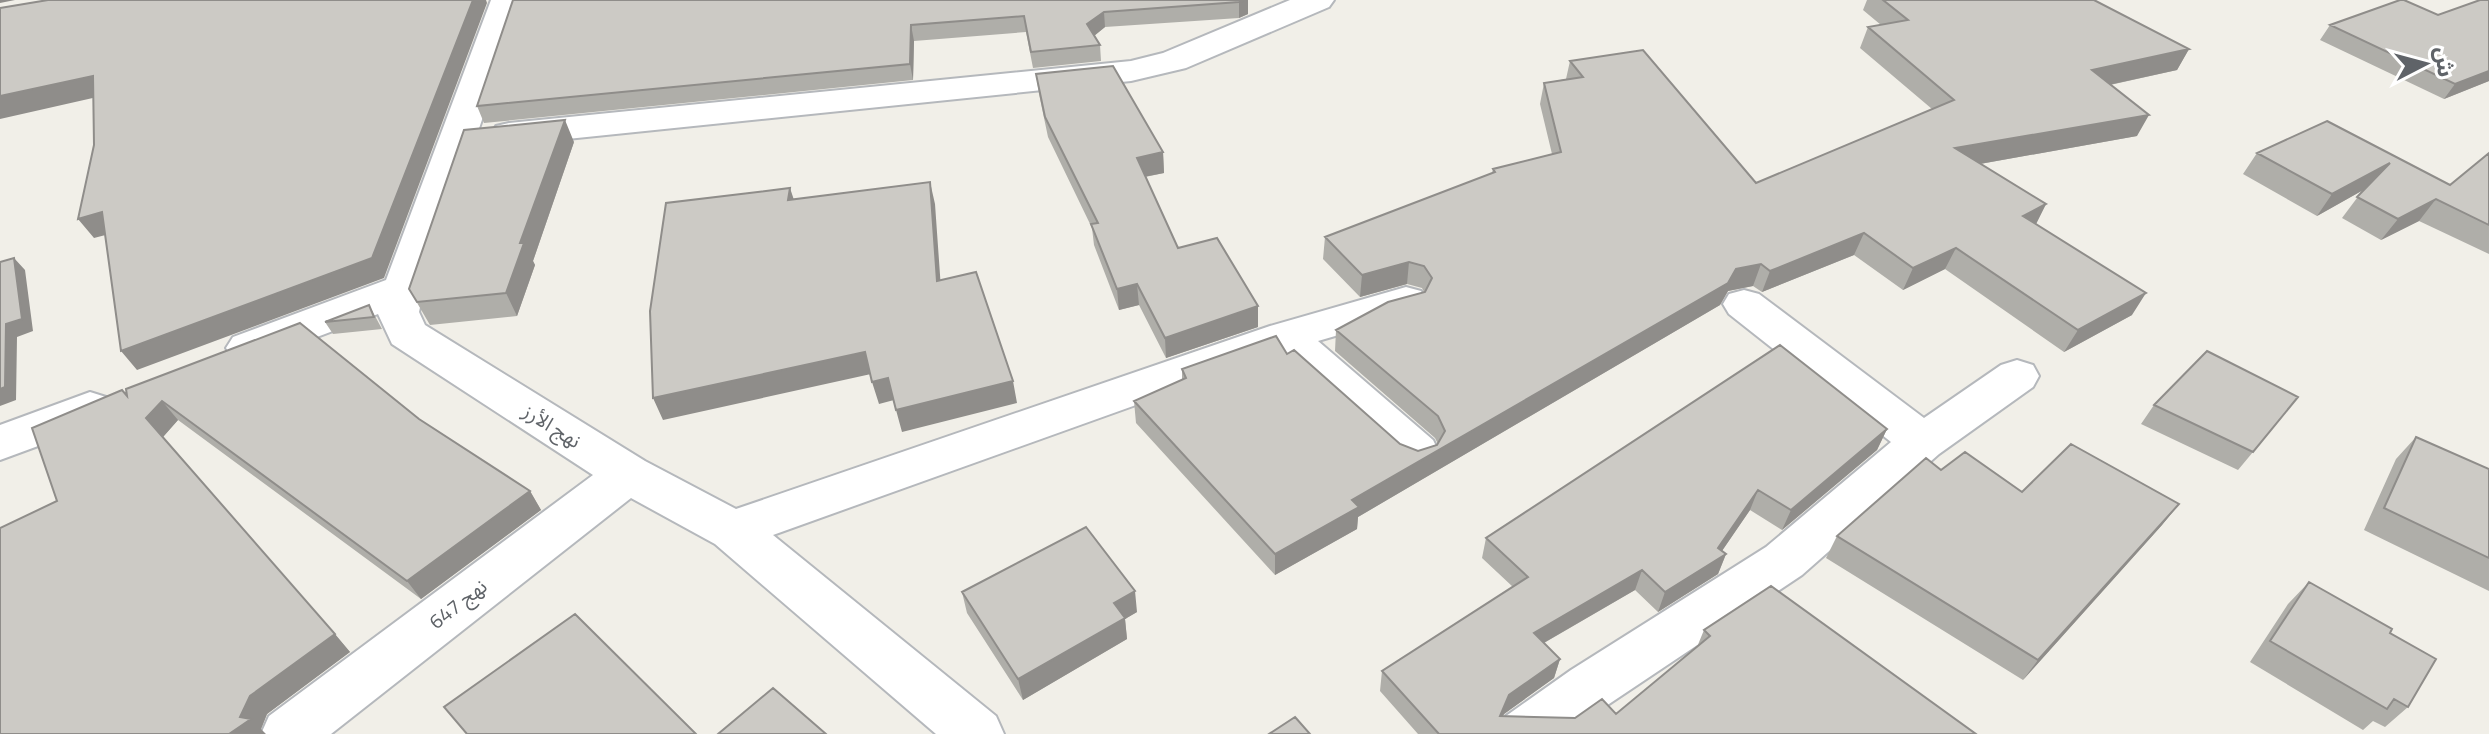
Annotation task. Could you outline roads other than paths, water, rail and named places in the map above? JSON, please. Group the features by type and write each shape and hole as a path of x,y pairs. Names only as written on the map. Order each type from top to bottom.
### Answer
{"street":[{"name":"نهج الأرز","path":"507,0 454,140 403,289 398,312 407,334 628,474 732,530 976,734"},
{"path":"454,140 1131,71 1174,61 1318,0"},
{"path":"209,363 403,289"},
{"path":"732,530 1285,336 1406,301"},
{"path":"1744,304 1923,442"},
{"path":"1285,336 1416,452"},
{"path":"1526,734 1590,687 1784,561 1923,442 2017,376"},
{"path":"0,443 134,392"},
{"name":"نهج 647","path":"289,734 628,474"}]}
